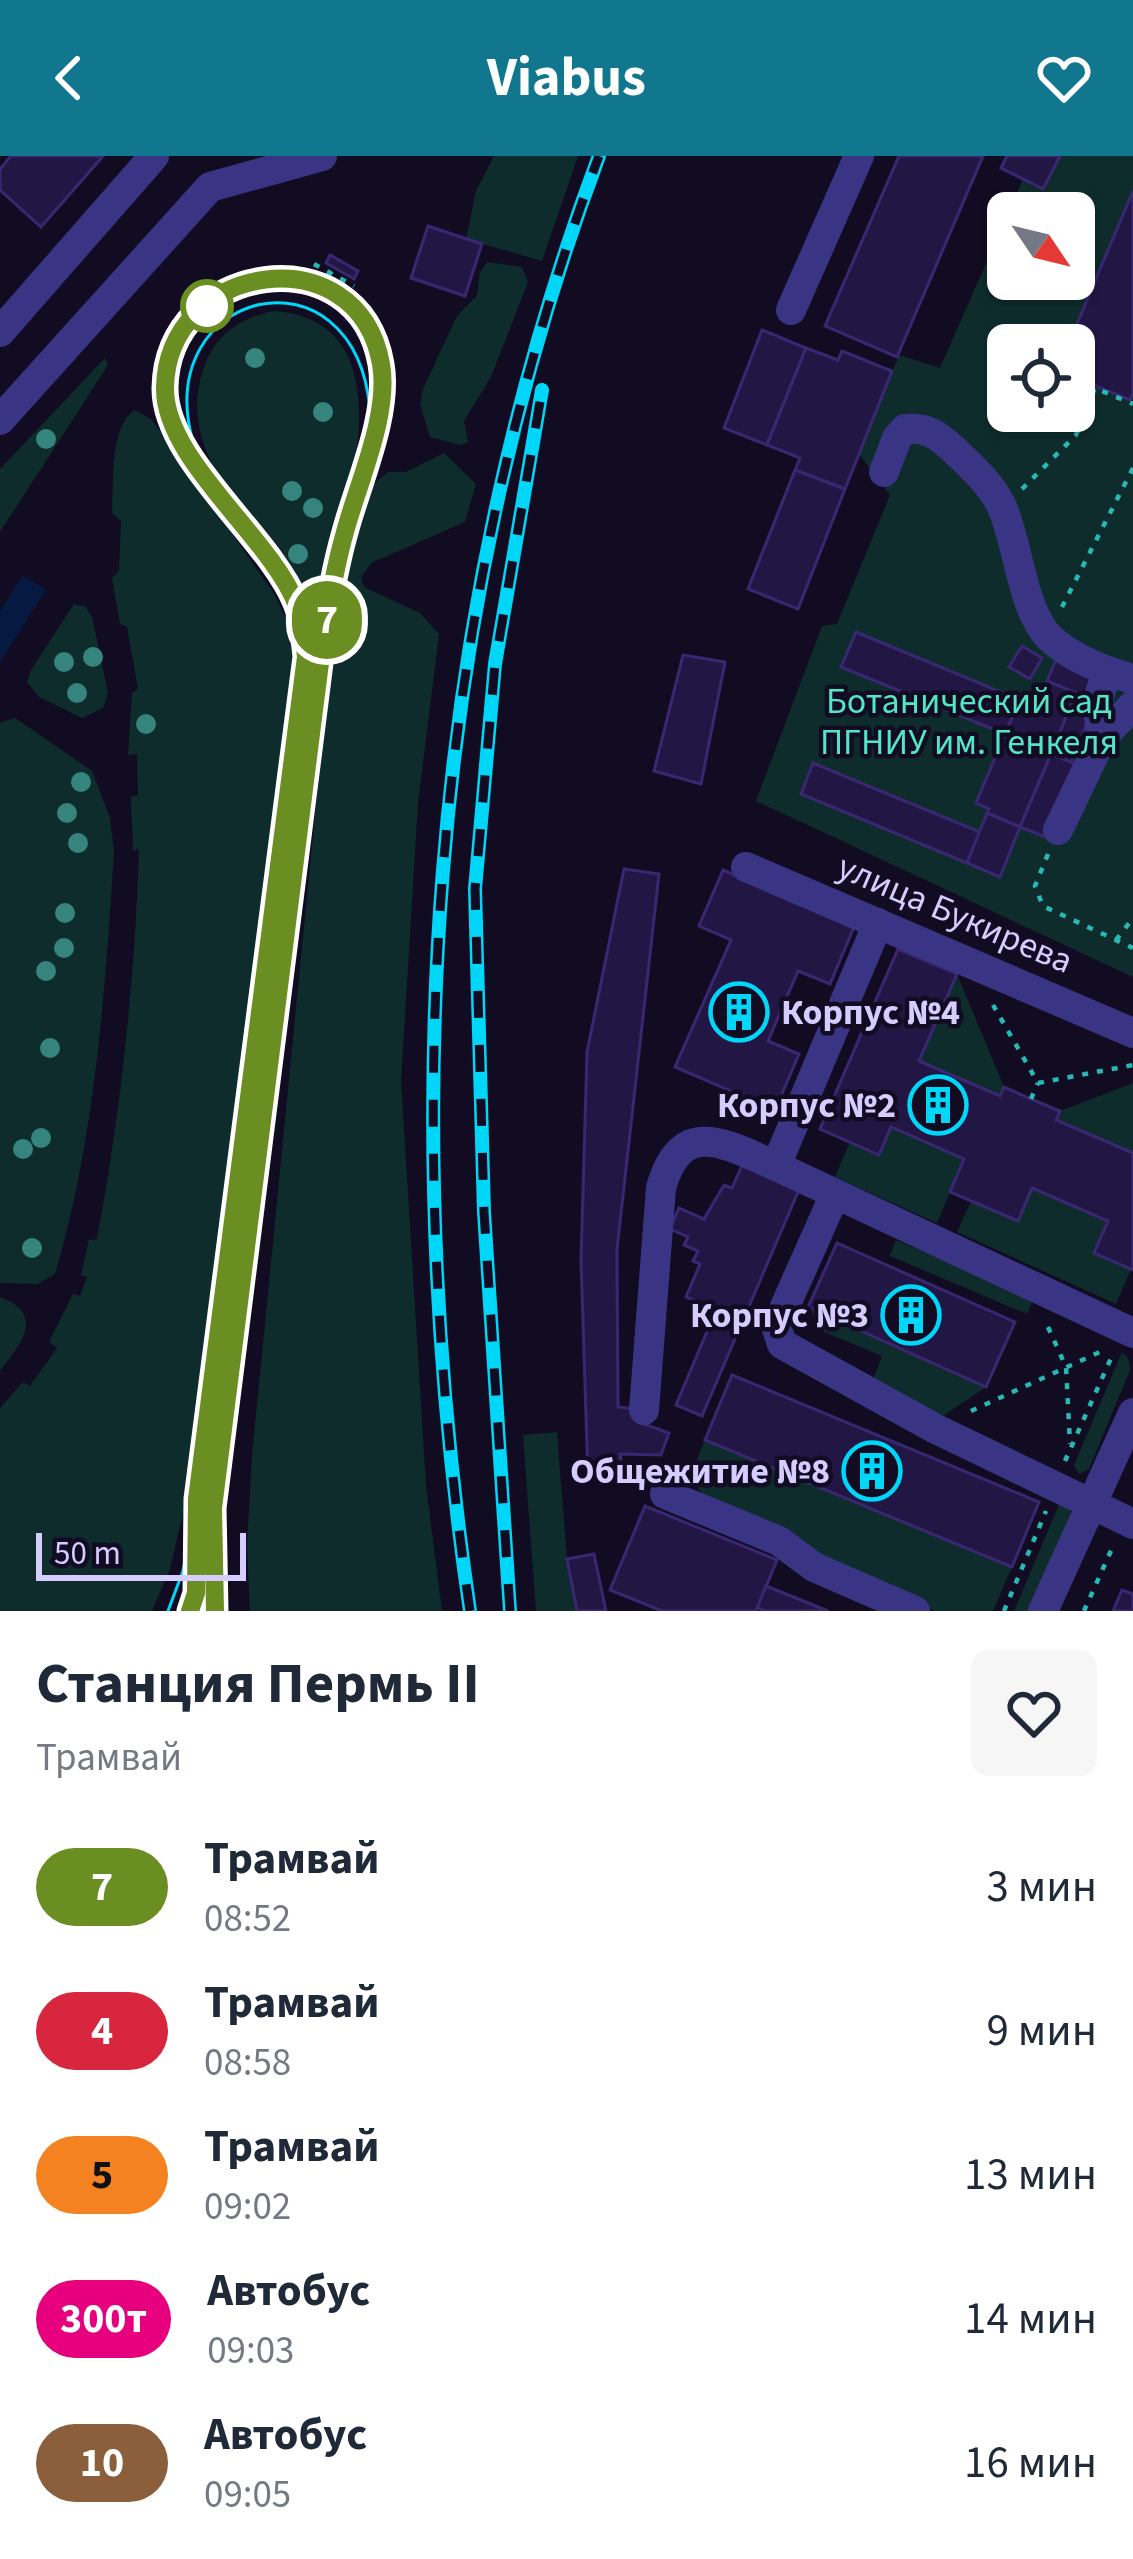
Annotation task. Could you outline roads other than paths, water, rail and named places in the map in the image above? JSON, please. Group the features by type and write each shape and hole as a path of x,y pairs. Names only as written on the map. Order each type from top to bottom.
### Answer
{"street":[{"path":"0,332 154,156"},
{"path":"0,419 210,187 322,156"},
{"path":"791,310 859,156"},
{"path":"884,472 897,438 905,429 919,427 950,446 986,482 1002,508 1017,563 1047,636 1120,675 1097,703 1102,738"},
{"path":"1058,830 1102,738 1133,705"},
{"name":"улица Букирева","path":"746,867 1133,1033"},
{"path":"776,1166 878,923"},
{"path":"644,1411 661,1188 682,1148 702,1140 776,1166 1029,1283 1125,1339"},
{"path":"835,1194 779,1320 778,1337 796,1355 934,1428 1129,1522"},
{"path":"1043,1611 1133,1413"},
{"path":"665,1494 779,1540 814,1567 915,1611"}],"water":[{"path":"23,575 46,590 0,662 0,611"}],"tram line":[{"name":"7","path":"190,1611 196,1593 197,1499 306,657 295,601 183,444 166,406 165,381 177,343 205,308 239,284 280,276 318,285 349,306 374,342 382,383 323,639 213,1508 215,1611"},
{"path":"168,1611 183,1571 197,1499 306,657 296,603 264,551 181,442 169,415 165,388 174,346 196,313 228,291 265,280 303,281 337,294 365,322 381,364 383,384 371,448 341,545 323,639 213,1508 190,1611"},
{"path":"193,442 188,389 200,348 226,319 260,304 296,305 330,322 356,356 370,410"},
{"path":"212,1563 215,1611"}],"railway":[{"path":"470,1611 448,1428 436,1244 434,1059 443,875 463,692 495,510 541,332 599,156"},
{"path":"510,1611 484,1212 475,889 495,664 542,390"}],"place":[{"name":"Корпус №4","path":"739,1012"},
{"name":"Корпус №2","path":"938,1105"},
{"name":"Корпус №3","path":"911,1315"},
{"name":"Общежитие №8","path":"872,1471"}],"park label":[{"name":"Ботанический сад ПГНИУ им. Генкеля","path":"969,722"}]}
